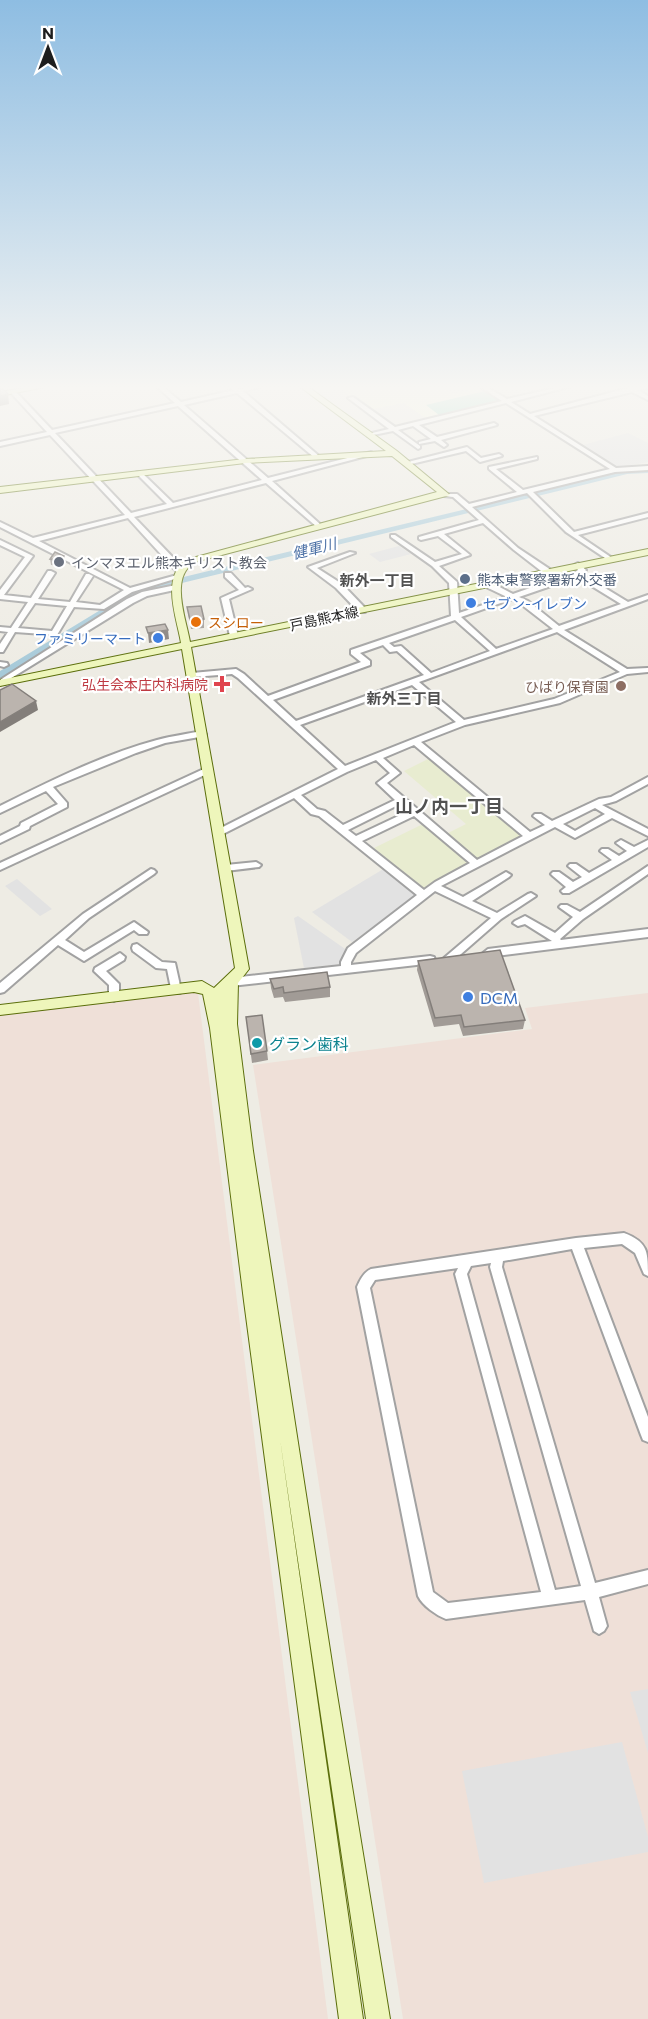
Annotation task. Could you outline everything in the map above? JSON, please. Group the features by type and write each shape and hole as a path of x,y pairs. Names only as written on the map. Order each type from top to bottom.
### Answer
{"street":[{"path":"0,490 77,480"},
{"path":"97,480 130,516 178,580 187,646 242,969 231,982 220,990 217,1028"},
{"path":"146,480 172,506"},
{"path":"34,540 271,480"},
{"path":"430,480 468,506 516,549 548,572"},
{"path":"509,480 536,498 573,534 610,559"},
{"path":"468,506 574,480"},
{"path":"268,481 319,526"},
{"path":"0,683 130,601 178,580 192,560 448,494"},
{"path":"573,534 648,515"},
{"path":"422,538 484,521"},
{"path":"0,524 51,548 129,590"},
{"path":"0,534 11,529"},
{"path":"434,565 467,555 439,533"},
{"path":"393,536 434,565 453,582 455,616 496,653"},
{"path":"0,542 32,558 51,548"},
{"name":"戸島熊本線","path":"0,683 548,572 578,570 610,559 648,552"},
{"path":"352,553 312,567 339,586 362,610"},
{"path":"29,556 0,596 101,607 129,590 178,580"},
{"path":"266,700 367,663 354,652 513,596 578,570 628,605"},
{"path":"0,650 51,573"},
{"path":"228,574 246,590 225,598 234,636"},
{"path":"0,629 54,633 89,576"},
{"path":"487,584 513,596 559,630 626,672"},
{"path":"293,725 648,597"},
{"path":"637,601 648,607"},
{"path":"384,642 393,650 398,648 430,676"},
{"path":"220,832 344,770 462,723 556,701 626,672 648,670"},
{"path":"192,675 233,671 344,770"},
{"path":"414,682 462,723"},
{"path":"0,810 47,786 154,743 202,734"},
{"path":"415,742 529,836"},
{"path":"377,757 396,773 381,783 475,863"},
{"path":"0,867 208,770"},
{"path":"347,969 346,962 352,951 434,887 475,863 553,824 613,799 648,780"},
{"path":"0,840 64,805 47,786"},
{"path":"295,794 314,812 322,813 423,895"},
{"path":"342,829 402,800"},
{"path":"596,805 648,833"},
{"path":"356,840 415,812"},
{"path":"538,816 575,835 612,814"},
{"path":"621,843 633,852"},
{"path":"555,874 570,889 648,843"},
{"path":"605,851 618,860"},
{"path":"226,868 256,865"},
{"path":"573,866 589,878"},
{"path":"557,942 580,917 648,869"},
{"path":"0,989 86,916 151,872"},
{"path":"464,902 506,875"},
{"path":"434,887 498,917"},
{"path":"449,958 498,917 531,896"},
{"path":"564,907 580,917"},
{"path":"518,923 525,919 557,942"},
{"path":"58,939 84,957 134,925 143,932"},
{"path":"0,1010 449,958 557,942 648,933"},
{"path":"137,948 160,965 171,966 176,990"},
{"path":"114,997 114,984 99,971 120,957"},
{"path":"231,982 230,1024 246,1151 324,1676 378,2019"},
{"path":"194,987 209,991 217,1028 252,1301 351,2019"},
{"path":"648,1270 640,1249 624,1238 576,1243 371,1275 363,1287 426,1596 446,1611 590,1592 648,1577"},
{"path":"576,1243 648,1435"},
{"path":"498,1256 496,1267 599,1626"},
{"path":"467,1261 461,1274 549,1598"}],"shaded area":[{"path":"399,546 411,554 380,562 369,554"},
{"path":"430,758 523,835 476,859 446,834 466,824 404,771"},
{"path":"425,823 471,862 423,889 374,848"},
{"path":"385,868 419,894 352,942 312,912"},
{"path":"17,879 52,909 40,916 5,886"},
{"path":"298,916 348,951 342,964 304,968 294,918"},
{"path":"190,991 198,993 328,2019 0,2019 0,1014"},
{"path":"648,993 648,2019 403,2019 253,1065 532,1029 525,1008"},
{"path":"648,1689 648,1753 630,1692"},
{"path":"622,1742 648,1837 648,1852 484,1883 462,1771"}],"water":[{"name":"健軍川","path":"586,480 602,480 145,592 0,680 0,671 130,592 167,581"}],"building":[{"path":"55,552 64,556 61,560 50,559"},
{"path":"201,606 204,619 190,620 187,607"},
{"path":"165,624 168,630 148,633 146,627"},
{"path":"12,684 36,701 0,722 0,690"},
{"name":"DCM","path":"500,950 525,1020 464,1027 461,1015 435,1018 418,961"},
{"path":"327,972 330,987 284,993 283,987 274,989 270,979"},
{"name":"グラン歯科","path":"262,1015 267,1051 251,1054 246,1017"}],"place":[{"name":"インマヌエル熊本キリスト教会","path":"59,562"},
{"name":"熊本東警察署新外交番","path":"465,579"},
{"name":"セブン-イレブン","path":"471,603"},
{"name":"スシロー","path":"196,622"},
{"name":"ファミリーマート","path":"158,638"},
{"name":"弘生会本庄内科病院","path":"222,684"},
{"name":"ひばり保育園","path":"621,686"},
{"name":"DCM","path":"468,997"},
{"name":"グラン歯科","path":"257,1043"}],"district":[{"name":"新外一丁目","path":"377,580"},
{"name":"新外三丁目","path":"404,698"},
{"name":"山ノ内一丁目","path":"449,806"}]}
